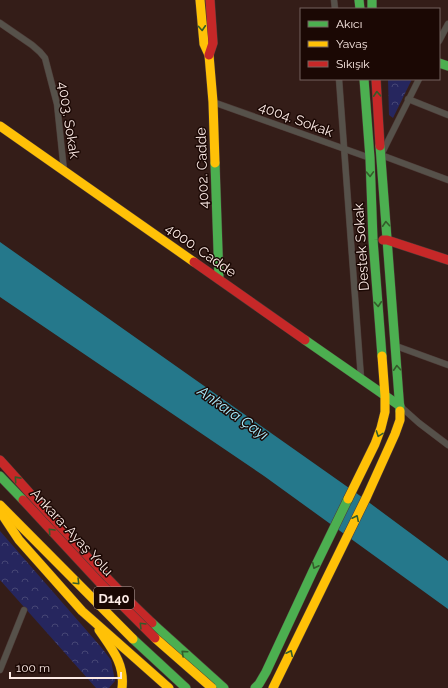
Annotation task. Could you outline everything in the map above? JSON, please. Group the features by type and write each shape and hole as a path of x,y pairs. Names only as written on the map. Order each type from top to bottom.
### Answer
{"main road":[{"name":"4002. Cadde","path":"200,0 204,44 209,55 213,102 219,279"},
{"name":"4002. Cadde","path":"209,55 213,43 210,0"},
{"name":"Destek Sokak","path":"255,688 266,672 332,530 375,444 385,412 386,396 373,240 370,158 364,80"},
{"name":"Destek Sokak","path":"273,688 367,496 400,420 396,346 376,80"},
{"name":"4000. Cadde","path":"0,126 386,396"},
{"path":"373,240 387,240 448,260"},
{"path":"386,396 400,406"},
{"path":"0,460 130,601 224,688"},
{"name":"Ankara-Ayaş Yolu","path":"0,476 101,584 149,632 212,688"},
{"name":"D140","path":"0,505 143,650 186,688"},
{"path":"0,511 19,540 82,611 169,688"},
{"path":"94,622 118,660 123,676 122,688"},
{"path":"202,688 205,678 203,669"}],"street":[{"name":"4003. Sokak","path":"0,23 32,44 45,58 57,104 64,171"},
{"path":"440,39 448,24"},
{"path":"339,80 361,378"},
{"path":"418,80 381,155 448,180"},
{"path":"408,100 448,115"},
{"name":"4004. Sokak","path":"213,102 370,158"},
{"path":"396,346 448,365"},
{"path":"400,406 419,423 448,445"},
{"path":"0,670 24,610"}],"green space":[{"path":"388,80 412,80 393,118 389,115"},
{"path":"0,531 111,660 115,681 109,688 96,688 0,580"}],"water":[{"name":"Ankara Çayı","path":"0,242 359,495 448,561 448,609 264,476 0,297"}],"traffic: fast":[{"path":"359,0 360,8"},
{"path":"372,0 372,8"},
{"path":"440,63 448,66"},
{"path":"364,80 370,158 373,240 382,356"},
{"path":"380,146 400,411"},
{"path":"215,163 219,279"},
{"path":"305,340 400,406"},
{"path":"0,476 23,500"},
{"path":"255,688 266,672 348,499"},
{"path":"152,623 224,688"},
{"path":"133,639 186,688"}],"traffic: slow":[{"path":"200,0 204,44 209,55 213,102 215,163"},
{"path":"0,126 194,262"},
{"path":"348,499 375,444 385,412 382,356"},
{"path":"273,688 367,496 395,434 400,420 400,411"},
{"path":"0,505 133,639"},
{"path":"1,513 19,540 82,611 169,688"},
{"path":"99,630 113,650 122,671 122,688"},
{"path":"155,638 212,688"}],"traffic: jam":[{"path":"209,55 213,43 210,0"},
{"path":"376,80 380,146"},
{"path":"383,240 448,260"},
{"path":"194,262 305,340"},
{"path":"0,460 93,564 152,623"},
{"path":"23,500 101,584 155,638"}]}
